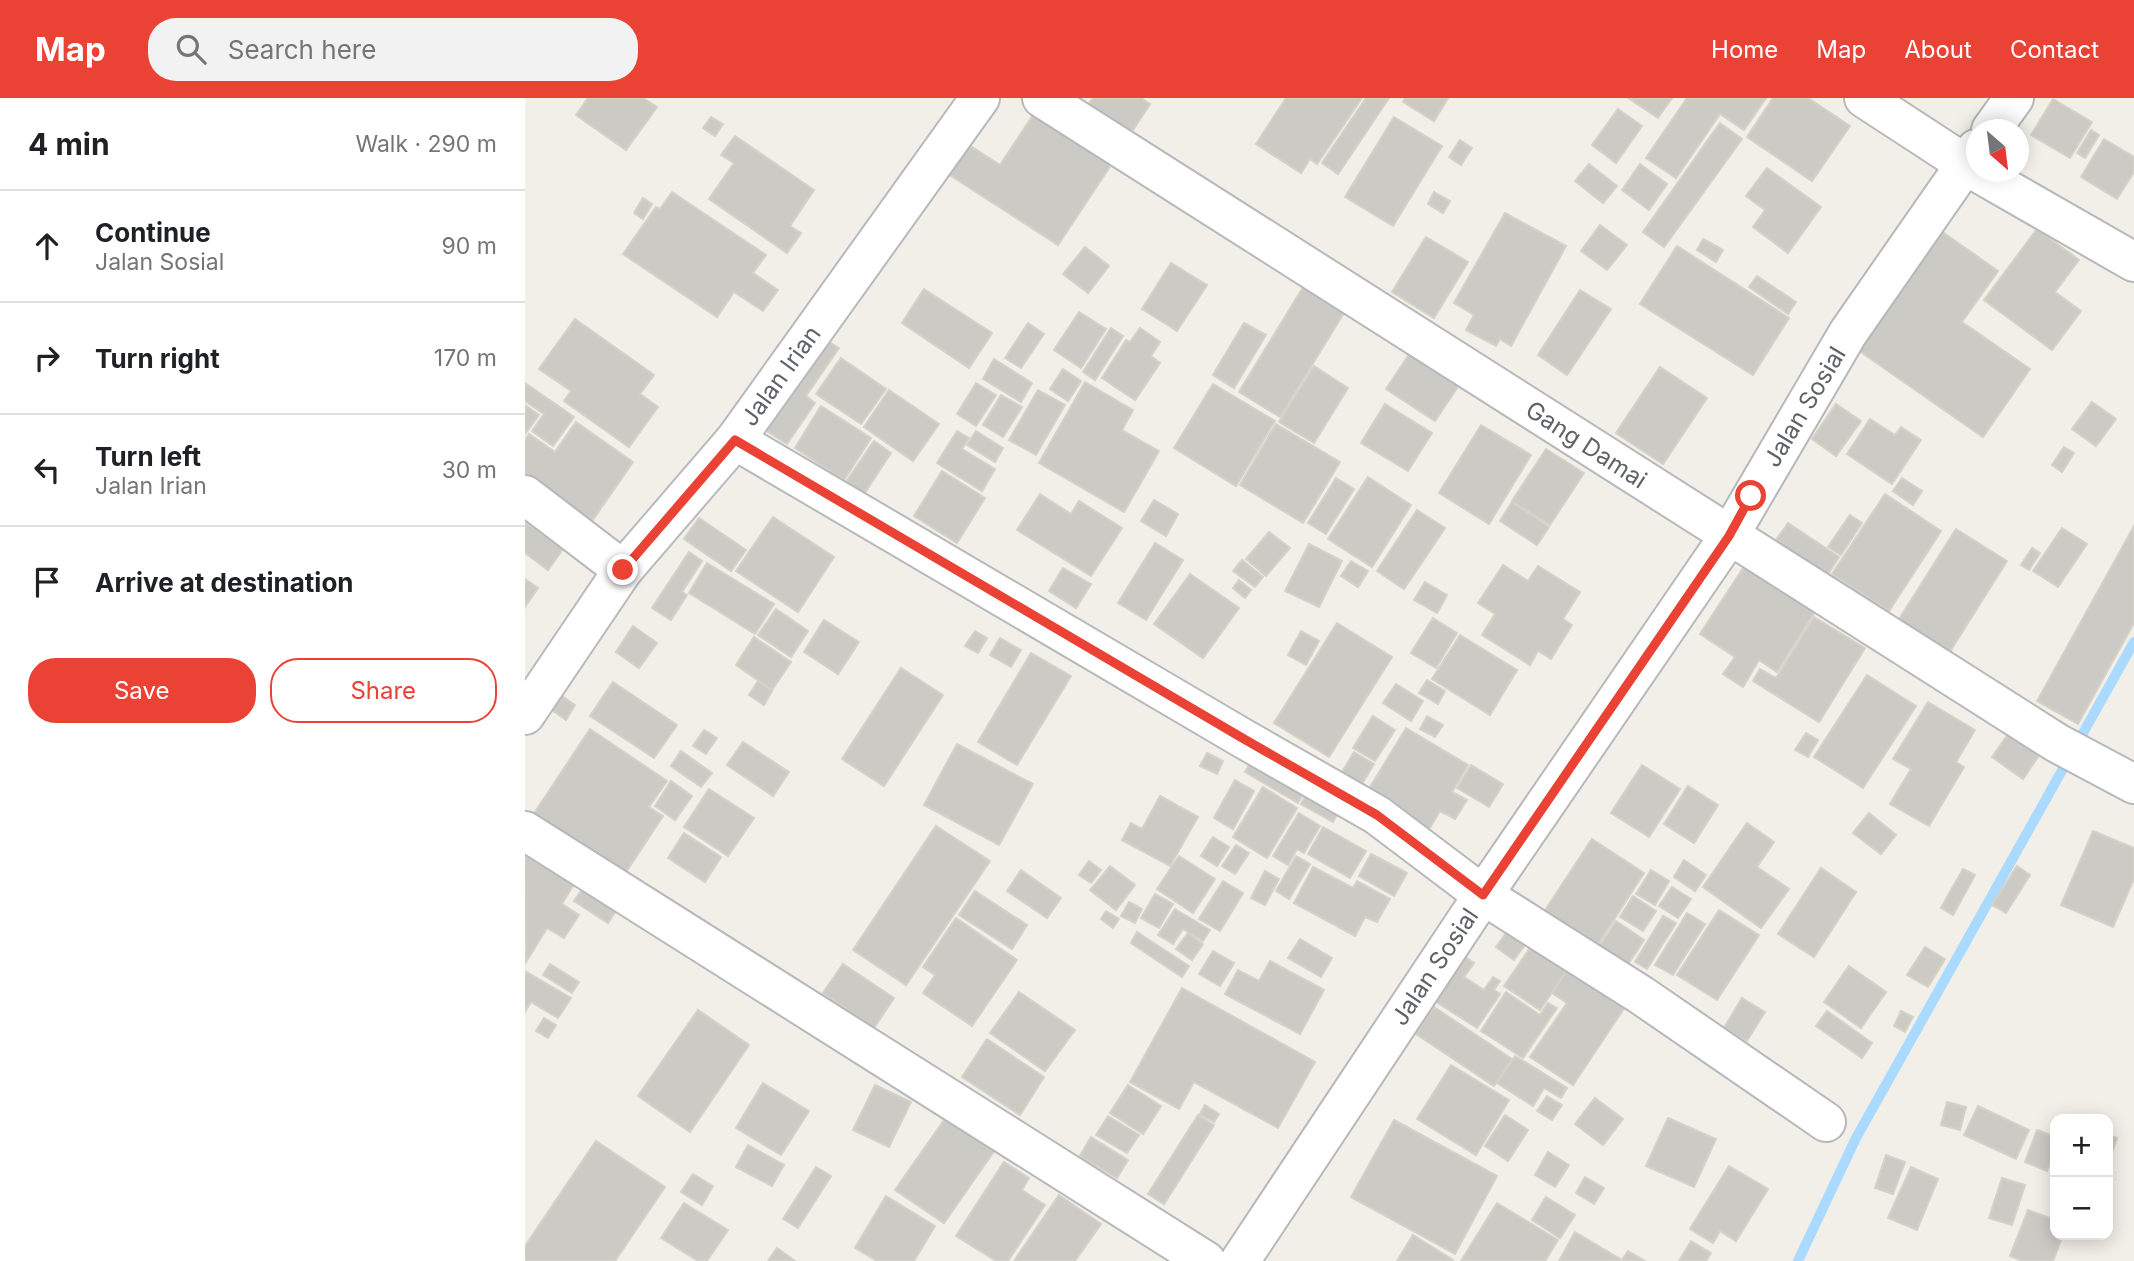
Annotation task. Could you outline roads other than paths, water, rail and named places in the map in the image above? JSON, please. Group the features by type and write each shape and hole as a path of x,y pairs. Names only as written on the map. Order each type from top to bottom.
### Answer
{"street":[{"name":"Jalan Irian","path":"525,715 623,570 735,440 980,98"},
{"name":"Gang Damai","path":"1042,98 2057,743 2134,784"},
{"path":"1864,98 1966,159"},
{"path":"1998,119 2014,98"},
{"name":"Jalan Sosial","path":"1240,1261 1483,895 1729,536 1848,334 1966,175"},
{"path":"2003,182 2134,262"},
{"path":"735,440 1377,815 1483,895 1641,995 1826,1122"},
{"path":"525,495 623,570"},
{"path":"525,831 1206,1261"}],"waterway":[{"path":"1798,1261 1856,1138 2134,642"}]}
